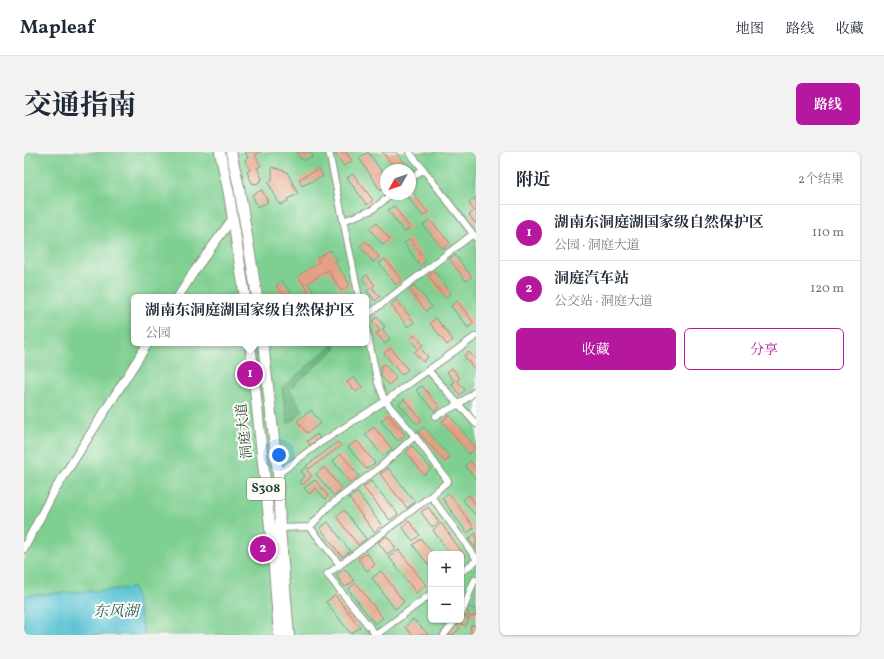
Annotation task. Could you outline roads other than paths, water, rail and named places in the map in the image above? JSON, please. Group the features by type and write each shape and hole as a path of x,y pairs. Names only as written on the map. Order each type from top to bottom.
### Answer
{"main road":[{"path":"220,152 233,218 245,294"},
{"path":"231,152 239,187 257,294"},
{"name":"洞庭大道","path":"250,346 273,555 279,635"},
{"name":"洞庭大道","path":"263,346 278,474 280,528 289,635"}],"street":[{"path":"329,152 358,294"},
{"path":"369,314 474,236 409,152"},
{"path":"416,175 423,169"},
{"path":"343,221 372,210 384,200"},
{"path":"180,294 195,270 233,218"},
{"path":"278,474 317,445 385,401 476,336"},
{"path":"369,342 378,383 385,401 415,436 448,481 432,496 327,574 376,635 428,596"},
{"path":"24,548 53,493 146,346"},
{"path":"428,370 476,424"},
{"path":"436,416 459,404 476,391"},
{"path":"280,528 310,527 328,506 380,467 415,436"},
{"path":"432,496 476,558"},
{"path":"310,527 340,565"},
{"path":"464,570 476,561"},
{"path":"464,608 467,603 469,591 475,580"},
{"path":"444,635 454,623"}],"water":[{"name":"东风湖","path":"134,588 145,635 24,635 24,597 30,595"}],"place":[{"name":"湖南东洞庭湖国家级自然保护区","path":"250,374"},
{"name":"洞庭汽车站","path":"263,549"}]}
